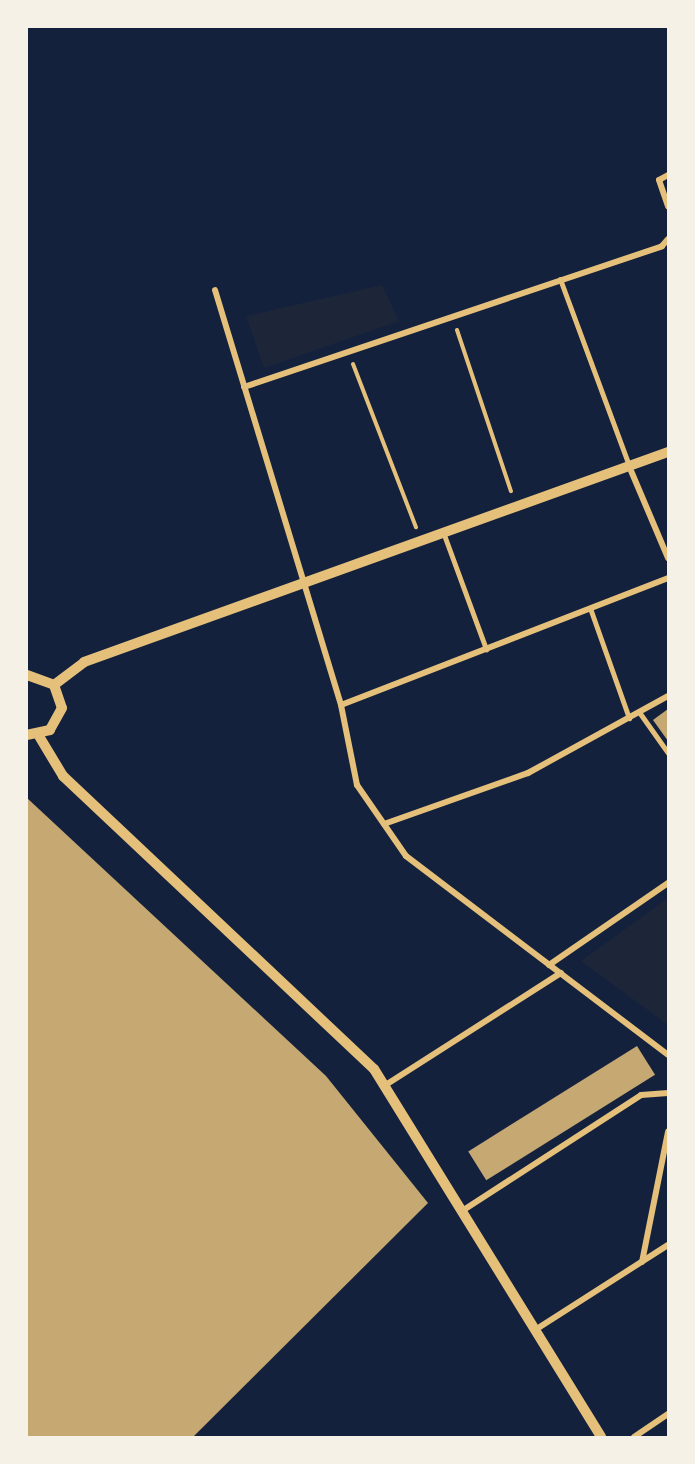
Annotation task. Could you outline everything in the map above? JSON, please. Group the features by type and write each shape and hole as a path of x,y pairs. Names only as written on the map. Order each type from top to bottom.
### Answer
{"street":[{"path":"668,175 659,180 668,206"},
{"path":"244,387 662,246 668,239"},
{"path":"560,279 629,466 668,558"},
{"path":"215,290 341,705 357,785 406,856 668,1055"},
{"path":"54,685 84,662 443,532 515,503 668,452"},
{"path":"443,532 486,649"},
{"path":"341,705 668,578"},
{"path":"590,608 629,718"},
{"path":"27,675 54,685"},
{"path":"27,735 39,736 50,730 62,708 54,685"},
{"path":"384,824 528,773 668,696"},
{"path":"639,712 668,753"},
{"path":"39,736 63,776 374,1069 601,1437"},
{"path":"549,965 668,883"},
{"path":"384,1086 561,973"},
{"path":"462,1211 640,1095 668,1093"},
{"path":"642,1262 668,1132"},
{"path":"535,1330 668,1245"},
{"path":"634,1437 668,1414"}],"path":[{"path":"452,316 515,503"},
{"path":"348,352 421,539"}],"shaded area":[{"path":"382,285 399,321 264,368 246,316"},
{"path":"668,898 668,1025 581,961"}],"building":[{"path":"668,709 668,741 653,720"},
{"path":"27,798 326,1076 428,1203 193,1437 27,1437"},
{"path":"637,1046 655,1075 486,1180 468,1151"}]}
